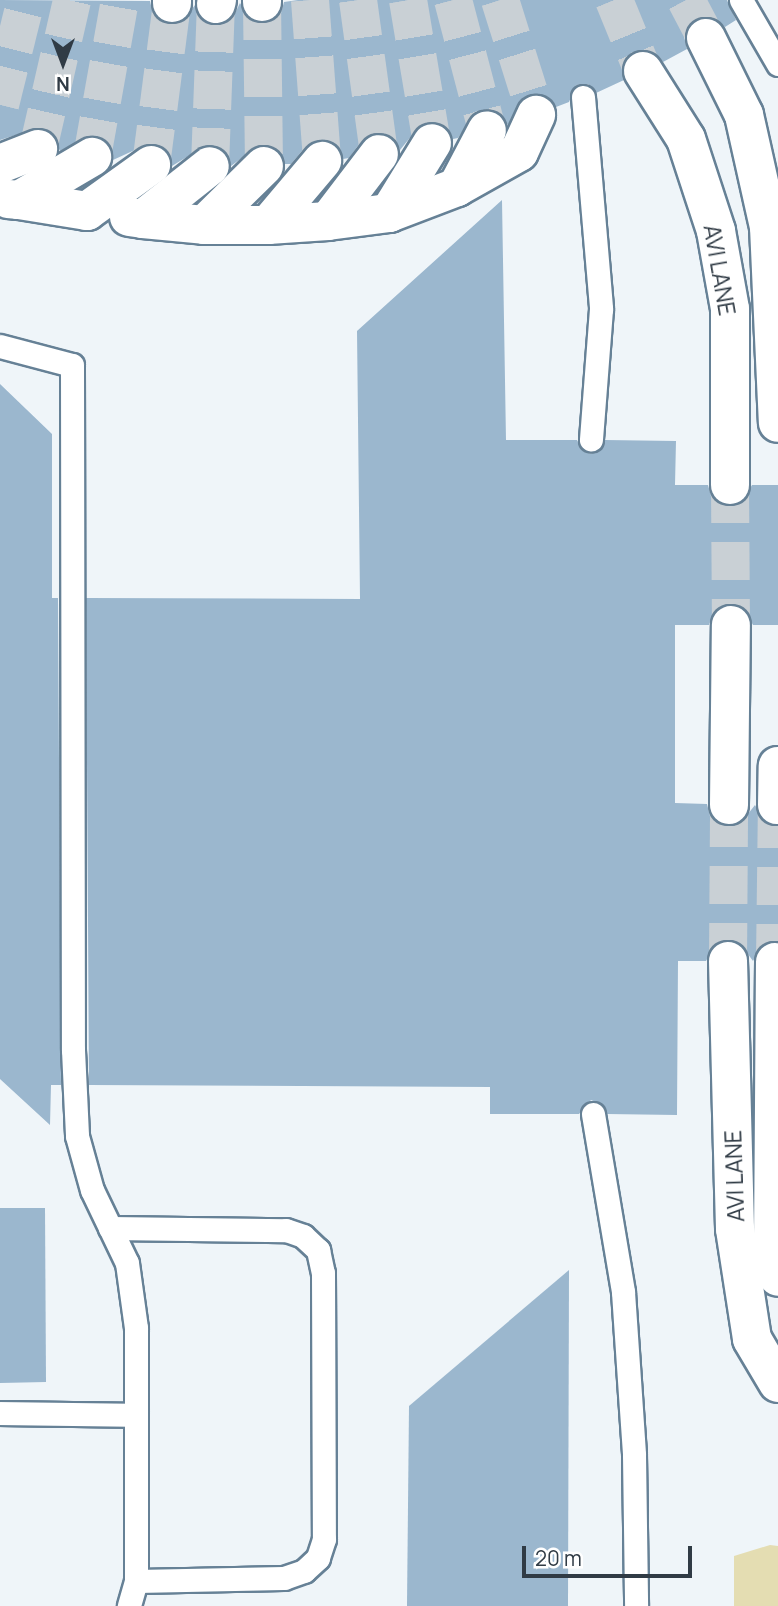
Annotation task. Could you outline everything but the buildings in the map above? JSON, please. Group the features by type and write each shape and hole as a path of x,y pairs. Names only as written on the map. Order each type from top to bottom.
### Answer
{"highway":[{"path":"706,38 744,115 769,227 778,423"},
{"name":"AVI LANE","path":"643,71 686,139 716,231 730,309 730,485"},
{"path":"10,199 143,219 204,225 268,225 389,213 457,187 519,152 536,115"},
{"path":"457,187 487,130"},
{"path":"389,213 432,144"},
{"path":"0,164 38,149"},
{"path":"328,221 379,154"},
{"path":"10,199 92,157"},
{"path":"268,225 322,161"},
{"path":"87,211 151,165"},
{"path":"143,219 210,166"},
{"path":"204,225 264,166"},
{"path":"729,805 731,625"},
{"path":"778,766 778,805"},
{"name":"AVI LANE","path":"728,961 735,1229 752,1339 778,1383"},
{"path":"775,962 773,1242 778,1277"}],"lane":[{"path":"741,0 778,64"},
{"path":"583,97 601,309 591,440"},
{"path":"0,346 72,365 73,1050 78,1136 92,1190 127,1263 135,1315 136,1581 129,1606"},
{"path":"593,1114 623,1292 634,1455 635,1606"},
{"path":"110,1228 286,1230 303,1236 318,1250 323,1273 324,1539 318,1558 304,1571 284,1577 136,1581"},
{"path":"0,1413 136,1415"}],"shaded area":[{"path":"770,1545 778,1546 778,1606 734,1606 734,1556"}],"tunnel":[{"path":"0,105 26,0"},
{"path":"38,149 72,0"},
{"path":"92,157 120,0"},
{"path":"310,0 322,161"},
{"path":"358,0 379,154"},
{"path":"408,0 432,143"},
{"path":"453,0 487,130"},
{"path":"500,0 536,115"},
{"path":"614,0 643,71"},
{"path":"686,0 706,38"},
{"path":"262,2 264,166"},
{"path":"151,165 172,3"},
{"path":"210,166 216,4"},
{"path":"730,485 731,625"},
{"path":"728,961 729,805"},
{"path":"775,962 777,805"}]}
